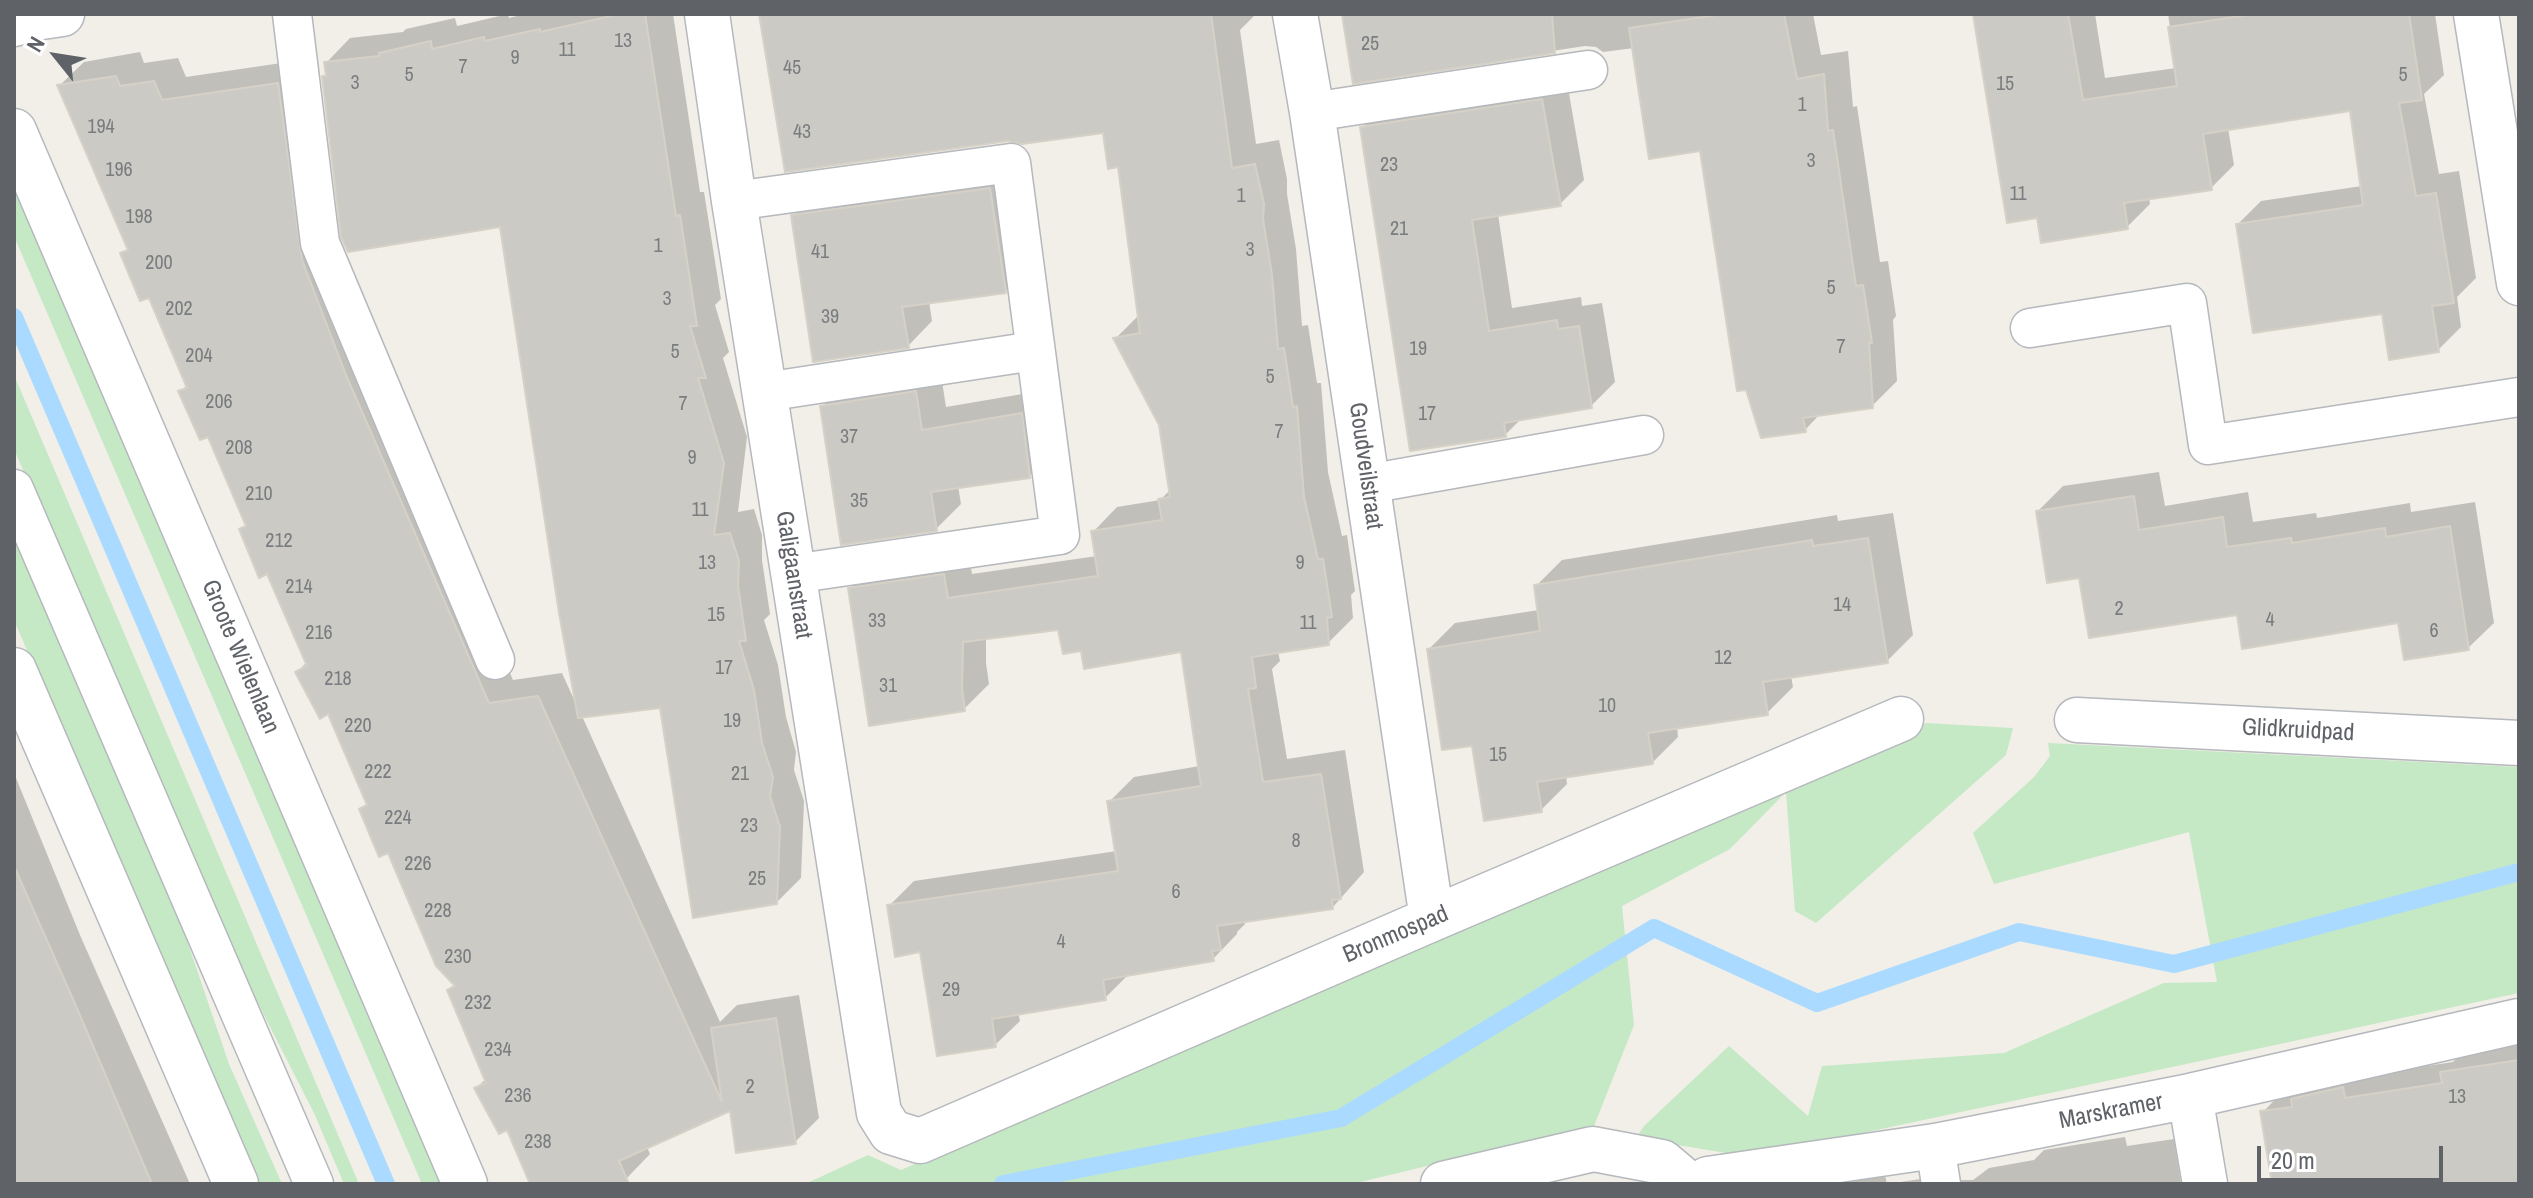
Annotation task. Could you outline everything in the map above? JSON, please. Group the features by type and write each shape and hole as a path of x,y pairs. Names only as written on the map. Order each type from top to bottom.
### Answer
{"street":[{"path":"14,24 62,14"},
{"name":"Galigaanstraat","path":"707,14 879,1113 891,1132"},
{"name":"Goudveilstraat","path":"1295,14 1432,919"},
{"path":"2476,14 2519,283"},
{"name":"Groote Wielenlaan","path":"14,131 465,1184"},
{"path":"14,670 236,1184"},
{"name":"Bronmospad","path":"891,1132 920,1141 1901,719"},
{"name":"Glidkruidpad","path":"2077,720 2519,743"},
{"name":"Marskramer","path":"1700,1184 1708,1179 1938,1165 2190,1096 2519,1021"},
{"path":"2190,1096 2205,1184"},
{"path":"1443,1184 1593,1149 1662,1162 1688,1184"}],"lane":[{"path":"292,14 320,243 495,660"},
{"path":"1312,112 1588,70"},
{"path":"734,201 1011,163 1060,535 793,574"},
{"path":"2030,328 2187,303 2208,445 2519,397"},
{"path":"765,392 1034,351"},
{"path":"1368,484 1644,435"},
{"path":"14,489 314,1184"}],"green space":[{"path":"14,176 447,1184 422,1184 14,236"},
{"path":"14,375 359,1184 344,1184 315,1115 212,913 14,449"},
{"path":"14,537 183,929 229,1064 282,1184 256,1184 14,620"},
{"path":"1926,723 2013,728 2006,755 1816,923 1795,911 1786,792 1730,849 1622,906 1634,1025 1594,1126 1352,1184 805,1184 868,1155 901,1170 1786,791"},
{"path":"2048,743 2519,767 2519,993 1750,1157 1636,1138 1644,1126 1729,1046 1808,1116 1822,1066 2004,1053 2164,983 2217,982 2189,832 1994,884 1973,833 2034,777 2050,756"}],"building":[{"path":"620,14 645,14 676,216 680,215 697,326 690,326 706,378 698,378 724,463 714,535 730,533 739,561 738,586 746,641 739,641 754,690 762,743 773,777 770,796 780,827 777,904 693,918 660,708 578,718 500,227 348,252 341,237 322,76 326,76 324,62 379,56 379,53 431,41 432,49 484,37 485,41"},
{"path":"759,14 1211,14 1232,168 1255,164 1264,204 1263,219 1272,275 1278,349 1284,348 1293,407 1297,406 1304,497 1318,559 1323,559 1332,617 1327,618 1329,645 1252,657 1256,688 1248,689 1263,782 1321,774 1341,899 1332,900 1333,909 1217,926 1221,950 1212,951 1214,961 1103,980 1106,1000 992,1019 996,1047 937,1056 920,952 895,957 887,905 1118,871 1107,801 1201,786 1181,652 1084,669 1081,651 1063,654 1058,630 963,642 965,711 869,726 848,588 944,574 948,598 1098,576 1091,531 1162,520 1158,499 1170,497 1159,425 1113,338 1140,333 1118,167 1108,169 1103,133 1022,144 1008,141 785,172"},
{"path":"1342,14 1552,14 1555,53 1353,84"},
{"path":"1724,14 1784,14 1797,79 1824,74 1828,131 1833,130 1856,286 1863,285 1872,343 1869,343 1873,408 1803,418 1806,432 1761,438 1746,390 1737,391 1700,151 1649,159 1629,28"},
{"path":"1973,14 2068,14 2083,100 2177,86 2168,27 2255,14 2409,14 2422,100 2399,103 2416,196 2436,193 2454,303 2432,306 2439,352 2389,360 2382,314 2253,333 2236,224 2363,205 2350,111 2203,134 2212,190 2124,203 2128,229 2041,243 2037,218 2007,223"},
{"path":"116,76 120,86 154,81 162,100 278,83 302,260 346,375 489,703 538,696 722,1102 711,1028 776,1018 796,1144 736,1153 730,1111 619,1161 629,1184 530,1184 507,1130 499,1134 474,1088 486,1083 447,990 455,986 436,966 388,853 379,857 359,809 367,805 328,714 320,719 295,672 307,666 267,574 259,578 239,529 246,526 208,437 200,440 178,391 187,388 149,298 140,301 120,253 128,250 57,85"},
{"path":"1542,99 1561,206 1472,220 1489,331 1557,320 1558,329 1579,326 1592,408 1504,423 1506,437 1410,451 1360,127"},
{"path":"990,188 1006,293 902,307 909,348 813,362 791,215"},
{"path":"916,391 922,430 1022,413 1030,478 931,492 937,531 841,545 820,406"},
{"path":"2134,496 2139,530 2223,517 2227,547 2291,538 2292,543 2385,528 2386,537 2450,526 2469,650 2404,660 2398,623 2242,649 2237,615 2089,638 2079,578 2047,583 2036,511"},
{"path":"1868,538 1888,663 1763,682 1768,715 1648,733 1653,764 1537,782 1542,812 1484,821 1472,746 1442,750 1427,649 1540,631 1534,585 1812,540 1813,546"},
{"path":"14,866 76,1006 152,1184 14,1184"},
{"path":"2519,1060 2519,1184 2272,1184 2260,1111 2292,1107 2291,1099 2343,1087 2345,1098 2442,1083 2440,1072"}],"waterway":[{"path":"14,317 386,1184"},
{"path":"1003,1184 1341,1118 1654,928 1817,1003 2019,932 2174,964 2519,872"}]}
